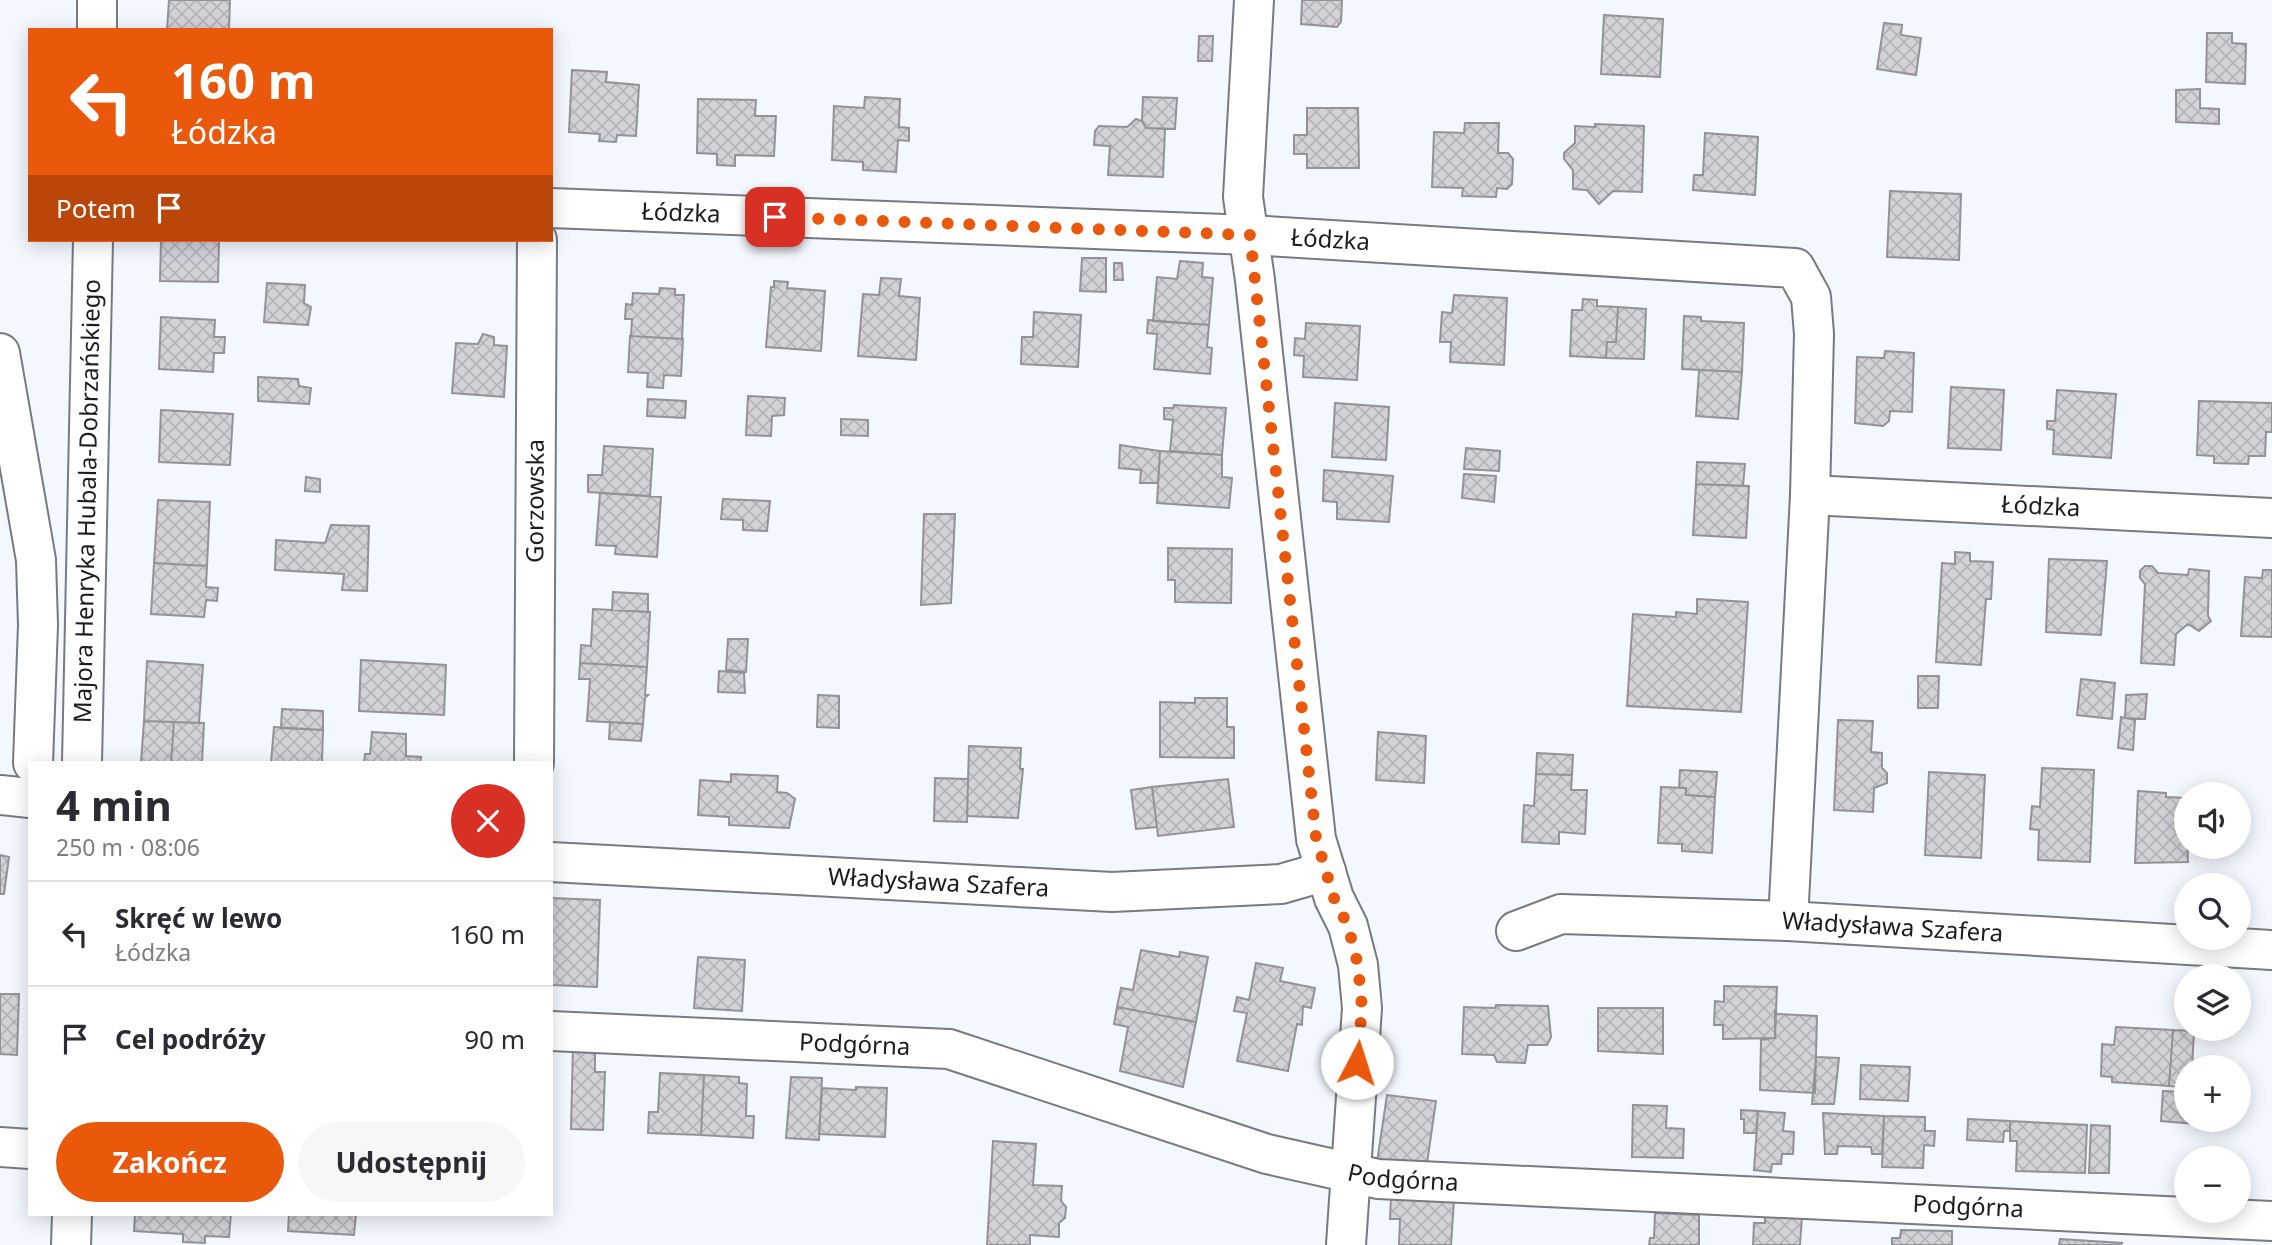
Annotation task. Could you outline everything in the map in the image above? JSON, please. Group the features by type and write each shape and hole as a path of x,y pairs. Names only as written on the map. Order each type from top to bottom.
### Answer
{"street":[{"path":"97,0 97,28"},
{"path":"1254,0 1243,197 1250,235 1316,838 1348,926 1359,976 1362,1008 1350,1146 1352,1174 1346,1245"},
{"name":"Łódzka","path":"553,208 1250,235 1795,268 1811,297 1814,334 1810,495 1788,921"},
{"name":"Majora Henryka Hubala-Dobrzańskiego","path":"82,761 93,242"},
{"name":"Gorzowska","path":"534,761 537,242"},
{"path":"0,353 36,560 38,625 33,761"},
{"name":"Łódzka","path":"1810,495 2272,518"},
{"path":"0,795 28,798"},
{"name":"Władysława Szafera","path":"553,862 1112,892 1281,884 1326,871"},
{"name":"Władysława Szafera","path":"1516,931 1561,914 1788,921 2272,950"},
{"name":"Podgórna","path":"553,1031 949,1049 1267,1154 1378,1179 2272,1222"},
{"path":"0,1147 28,1149"},
{"path":"71,1245 72,1216"}],"building":[{"path":"169,0 230,0 229,28 167,28"},
{"path":"1302,0 1342,0 1341,22 1337,27 1301,24"},
{"path":"1604,15 1663,19 1660,77 1601,74"},
{"path":"1884,23 1902,25 1901,35 1921,38 1916,75 1877,69"},
{"path":"2207,33 2232,33 2232,43 2246,44 2245,84 2206,82"},
{"path":"1199,36 1213,36 1212,61 1198,61"},
{"path":"572,70 607,72 606,82 639,85 636,136 617,135 616,142 599,141 600,134 569,132"},
{"path":"2200,89 2200,108 2219,109 2219,124 2176,122 2176,90"},
{"path":"865,97 900,99 899,127 909,128 909,141 898,140 896,172 863,170 863,162 832,160 834,106 864,108"},
{"path":"1143,97 1177,98 1175,129 1146,128 1142,121"},
{"path":"698,99 756,100 755,116 776,116 774,156 735,155 735,166 717,165 717,154 697,153"},
{"path":"1307,108 1358,108 1359,168 1307,168 1307,154 1294,154 1294,135 1307,135"},
{"path":"1136,119 1142,121 1146,128 1165,129 1163,177 1108,175 1110,146 1094,145 1095,131 1099,126 1127,127"},
{"path":"1465,123 1499,123 1498,153 1508,153 1513,159 1512,184 1507,189 1497,188 1496,197 1462,196 1463,188 1432,187 1434,132 1464,133"},
{"path":"1595,124 1644,126 1642,192 1613,191 1599,204 1587,190 1573,189 1573,170 1564,159 1564,153 1575,143 1575,126 1595,127"},
{"path":"1705,133 1758,137 1755,195 1693,190 1694,175 1703,175"},
{"path":"1890,191 1961,194 1959,260 1887,257"},
{"path":"161,242 219,242 218,282 160,281"},
{"path":"1082,258 1106,258 1106,292 1080,291"},
{"path":"1180,261 1203,263 1202,277 1213,278 1209,325 1153,321 1157,277 1177,279"},
{"path":"1114,263 1122,263 1123,280 1114,280"},
{"path":"881,278 901,279 899,296 920,298 916,360 858,356 863,294 879,295"},
{"path":"774,281 788,282 787,288 825,291 821,351 766,347 771,287 774,287"},
{"path":"267,283 305,285 304,303 311,307 308,325 264,322"},
{"path":"660,288 675,289 675,295 684,295 682,339 631,336 632,319 625,319 626,304 632,305 633,293 659,294"},
{"path":"1454,295 1507,298 1504,365 1450,362 1451,342 1440,342 1442,312 1452,313"},
{"path":"1583,299 1597,300 1597,306 1618,307 1616,342 1607,342 1606,358 1570,356 1572,310 1582,310"},
{"path":"1618,307 1646,309 1644,359 1606,358 1607,342 1616,342"},
{"path":"1034,312 1081,315 1078,367 1021,364 1022,337 1033,337"},
{"path":"1684,316 1701,317 1701,321 1744,323 1742,372 1682,369"},
{"path":"161,317 215,320 214,337 225,337 224,353 214,353 213,372 159,369"},
{"path":"1148,320 1209,325 1207,347 1212,348 1210,374 1154,369 1157,334 1147,333"},
{"path":"1306,323 1360,326 1357,380 1303,377 1304,356 1294,355 1295,338 1305,339"},
{"path":"483,334 494,337 494,345 507,346 504,397 452,393 456,343 478,344"},
{"path":"630,336 683,339 681,376 664,375 663,388 647,387 648,373 628,372"},
{"path":"1885,351 1914,353 1912,412 1890,411 1889,421 1883,426 1855,423 1857,357 1884,358"},
{"path":"1699,370 1742,372 1738,419 1696,416"},
{"path":"258,377 298,379 299,386 311,388 309,404 258,401"},
{"path":"1951,387 2004,390 2001,450 1948,448"},
{"path":"2057,390 2116,394 2111,458 2053,454 2054,430 2047,429 2047,421 2055,421"},
{"path":"748,396 785,398 784,415 772,416 771,436 746,435"},
{"path":"648,399 686,401 685,418 647,416"},
{"path":"2199,401 2272,403 2272,432 2266,432 2265,456 2249,456 2248,464 2214,463 2214,456 2197,455"},
{"path":"1335,403 1389,407 1386,460 1332,457"},
{"path":"1174,405 1226,408 1222,455 1170,451 1173,420 1164,419 1164,408 1173,408"},
{"path":"161,410 233,414 230,465 159,462"},
{"path":"841,419 868,420 868,436 841,435"},
{"path":"1120,445 1160,451 1158,483 1140,483 1141,470 1119,468"},
{"path":"604,446 653,449 650,496 588,492 588,475 602,475"},
{"path":"1466,448 1500,451 1499,471 1464,469"},
{"path":"1160,451 1222,455 1222,477 1232,478 1229,508 1157,503"},
{"path":"1697,462 1745,464 1743,486 1696,484"},
{"path":"1324,470 1393,476 1389,522 1337,519 1337,502 1323,501"},
{"path":"1464,474 1496,476 1494,502 1462,498"},
{"path":"306,477 320,479 320,492 305,491"},
{"path":"1696,484 1749,486 1746,538 1693,535"},
{"path":"600,493 661,497 657,557 615,554 616,546 596,545"},
{"path":"723,499 770,501 767,531 743,530 743,520 721,519"},
{"path":"158,500 210,502 207,566 154,563"},
{"path":"924,514 955,514 951,603 921,605"},
{"path":"331,525 369,526 367,591 342,590 344,574 275,570 276,540 325,543"},
{"path":"1168,548 1232,549 1231,603 1175,602 1175,580 1168,580"},
{"path":"1955,552 1970,553 1970,561 1993,562 1991,599 1986,599 1981,665 1936,662 1942,563 1955,564"},
{"path":"2049,559 2107,561 2101,635 2046,632"},
{"path":"154,563 207,566 206,587 218,588 217,601 206,600 204,617 151,614"},
{"path":"2145,566 2152,566 2158,573 2188,575 2189,569 2209,571 2208,616 2211,621 2199,631 2188,624 2176,634 2174,665 2141,663 2145,584 2140,578 2140,571"},
{"path":"2263,570 2272,570 2272,637 2241,636 2245,577 2262,578"},
{"path":"613,592 648,594 648,612 612,610"},
{"path":"1697,599 1748,602 1741,712 1627,706 1633,614 1676,617 1676,612 1697,614"},
{"path":"593,609 650,612 647,667 580,663 581,645 591,646"},
{"path":"728,639 748,639 746,672 726,670"},
{"path":"361,660 446,665 444,715 359,711"},
{"path":"147,661 203,665 199,723 144,721"},
{"path":"580,663 647,667 645,695 648,695 645,698 643,724 587,721 590,679 579,679"},
{"path":"719,671 744,673 745,693 718,692"},
{"path":"1918,676 1939,676 1938,708 1918,708"},
{"path":"2081,679 2115,683 2112,719 2077,715"},
{"path":"2147,694 2145,719 2125,718 2126,695"},
{"path":"818,695 839,696 839,728 817,727"},
{"path":"1195,698 1227,698 1227,727 1234,727 1234,758 1160,757 1160,702 1195,703"},
{"path":"282,709 323,711 323,730 281,728"},
{"path":"2121,717 2135,720 2133,750 2118,748"},
{"path":"1838,720 1873,721 1871,752 1882,753 1882,768 1887,773 1887,783 1874,788 1873,812 1834,810"},
{"path":"144,721 174,722 171,761 141,761"},
{"path":"174,722 204,723 202,761 171,761"},
{"path":"610,722 643,724 641,741 609,739"},
{"path":"274,727 323,730 322,761 271,761"},
{"path":"372,732 406,734 406,756 421,757 420,761 364,761 365,754 370,754"},
{"path":"1378,732 1426,736 1424,783 1376,780"},
{"path":"969,746 1021,748 1020,769 1023,769 1018,818 967,816"},
{"path":"1537,753 1573,755 1572,775 1536,774"},
{"path":"2042,768 2094,770 2090,862 2038,860 2039,830 2030,829 2032,806 2040,807"},
{"path":"1680,770 1717,772 1715,797 1686,795 1686,788 1679,788"},
{"path":"1929,772 1985,775 1981,858 1925,855"},
{"path":"731,774 778,776 777,792 787,793 795,799 789,828 729,825 729,817 698,815 700,780 731,782"},
{"path":"1536,774 1572,775 1571,790 1587,790 1585,834 1559,832 1559,844 1522,842 1524,805 1534,806"},
{"path":"935,778 968,779 967,822 934,821"},
{"path":"1228,779 1234,827 1158,836 1152,787"},
{"path":"1152,787 1157,827 1136,829 1131,790"},
{"path":"1661,787 1686,788 1686,795 1715,797 1712,853 1682,851 1682,844 1658,843"},
{"path":"2138,791 2166,793 2166,797 2174,797 2174,859 2188,859 2188,862 2135,863"},
{"path":"0,855 9,857 4,894 0,894"},
{"path":"553,898 600,900 597,987 553,985"},
{"path":"1141,950 1179,957 1180,952 1208,957 1196,1022 1117,1007 1121,988 1133,990"},
{"path":"698,957 745,960 742,1011 694,1008"},
{"path":"1256,963 1283,968 1280,981 1315,988 1311,1008 1303,1006 1302,1025 1297,1024 1288,1071 1237,1061 1247,1013 1234,1011 1237,997 1249,1000"},
{"path":"1724,986 1777,987 1775,1038 1723,1039 1723,1025 1714,1025 1715,1001 1724,1002"},
{"path":"0,994 19,994 17,1055 0,1054"},
{"path":"1496,1005 1548,1006 1551,1037 1547,1045 1528,1045 1525,1063 1497,1062 1494,1055 1462,1054 1464,1007 1495,1008"},
{"path":"1117,1007 1196,1022 1183,1087 1120,1071 1128,1027 1114,1024"},
{"path":"1598,1008 1663,1008 1663,1054 1598,1051"},
{"path":"1775,1009 1777,1014 1817,1016 1815,1093 1760,1090 1761,1040 1775,1038"},
{"path":"2116,1027 2173,1030 2169,1086 2112,1082 2112,1077 2101,1076 2102,1044 2114,1045"},
{"path":"2174,1030 2174,1041 2193,1041 2193,1055 2174,1055 2174,1086 2169,1086"},
{"path":"573,1045 595,1046 595,1072 605,1072 603,1130 571,1129"},
{"path":"1816,1057 1839,1058 1834,1104 1812,1104"},
{"path":"1861,1065 1910,1067 1908,1101 1860,1099"},
{"path":"660,1073 704,1075 701,1135 648,1133 649,1112 658,1112"},
{"path":"704,1075 739,1077 739,1083 747,1084 746,1116 754,1116 753,1138 701,1135"},
{"path":"791,1077 822,1078 819,1140 786,1138"},
{"path":"856,1087 887,1088 885,1137 819,1134 822,1088 856,1090"},
{"path":"2163,1091 2174,1091 2174,1122 2161,1121"},
{"path":"1387,1095 1436,1101 1426,1170 1377,1162"},
{"path":"1633,1105 1667,1106 1666,1128 1684,1129 1683,1158 1632,1157"},
{"path":"1741,1110 1758,1111 1756,1133 1744,1133"},
{"path":"1758,1111 1785,1113 1783,1131 1794,1132 1793,1154 1782,1154 1781,1164 1772,1164 1771,1172 1754,1170"},
{"path":"1823,1113 1884,1116 1882,1154 1872,1154 1871,1147 1838,1146 1837,1154 1825,1154"},
{"path":"1884,1116 1925,1117 1925,1131 1935,1131 1934,1146 1924,1145 1923,1168 1882,1167"},
{"path":"1968,1119 2010,1121 2010,1131 2004,1131 2003,1142 1967,1140"},
{"path":"2010,1121 2087,1125 2085,1173 2016,1171 2017,1141 2010,1141"},
{"path":"2091,1125 2110,1126 2109,1173 2089,1173"},
{"path":"993,1141 1036,1144 1033,1185 1062,1186 1061,1201 1066,1207 1065,1218 1059,1223 1059,1237 1030,1235 1030,1245 987,1245"},
{"path":"1391,1197 1454,1200 1451,1245 1399,1245 1400,1219 1390,1219"},
{"path":"1655,1213 1699,1215 1699,1245 1649,1245 1650,1238 1654,1238"},
{"path":"1765,1215 1802,1216 1800,1245 1753,1245 1754,1223 1765,1223"},
{"path":"135,1216 231,1216 229,1237 205,1236 205,1243 183,1242 183,1234 134,1231"},
{"path":"289,1216 356,1216 354,1235 288,1231"},
{"path":"1901,1230 1952,1231 1952,1245 1892,1245 1892,1238 1900,1238"},
{"path":"2060,1239 2122,1243 2059,1245"}],"route":[{"path":"775,217 1250,235 1316,838 1334,898 1348,926 1358,965 1362,1008 1357,1063"}]}
